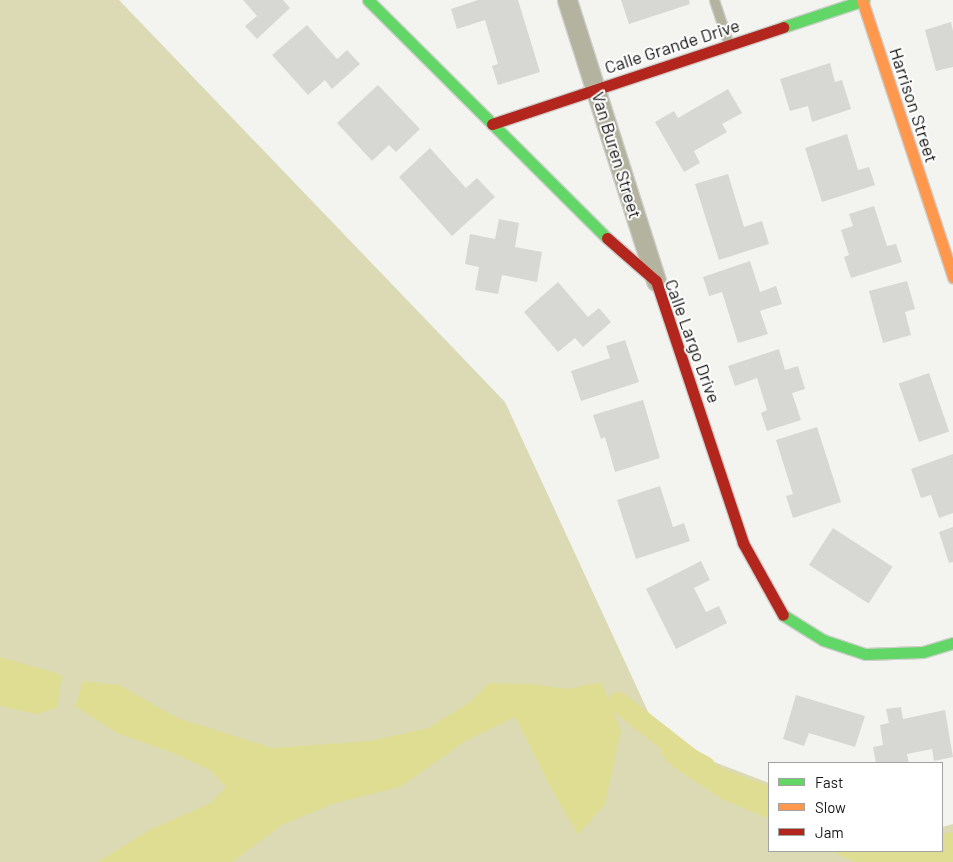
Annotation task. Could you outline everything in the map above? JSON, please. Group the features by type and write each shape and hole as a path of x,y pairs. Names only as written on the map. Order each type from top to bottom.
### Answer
{"street":[{"name":"Calle Largo Drive","path":"368,0 604,236 656,281 743,543 782,615 823,640 865,654 923,652 953,643"},
{"name":"Van Buren Street","path":"567,0 656,281"},
{"name":"Calle Grande Drive","path":"492,124 862,0"},
{"name":"Harrison Street","path":"862,0 953,277"}],"lane":[{"path":"714,0 729,45"}],"green space":[{"path":"0,0 119,0 505,402 662,742 768,783 768,852 943,852 943,827 953,824 953,862 0,862"}],"shaded area":[{"path":"0,657 62,675 57,708 36,714 0,706"},
{"path":"83,681 119,685 177,718 272,748 370,741 428,728 469,703 489,683 530,684 568,689 601,682 621,731 605,804 578,835 550,786 515,717 467,740 400,787 332,804 282,825 232,862 98,862 151,829 211,803 226,787 210,770 173,753 117,733 75,706"},
{"path":"669,745 768,786 768,819 722,799 672,766 661,753 662,748"},
{"path":"953,832 953,862 855,862 833,852 943,852 943,834"}],"building":[{"path":"243,0 283,0 290,8 257,39 245,26 257,16"},
{"path":"478,0 518,0 540,72 498,85 492,66 498,64 485,20 457,29 451,9"},
{"path":"621,0 689,0 690,4 629,24"},
{"path":"951,22 953,31 953,67 936,71 925,30"},
{"path":"307,25 337,59 347,50 360,64 332,89 325,80 308,95 272,55"},
{"path":"830,63 835,82 842,80 851,109 812,122 808,106 790,111 780,79"},
{"path":"378,85 420,129 396,152 389,145 372,161 337,123"},
{"path":"728,89 742,113 722,124 727,132 694,151 700,163 684,172 655,122 674,111 678,118"},
{"path":"847,134 858,170 869,167 875,185 822,202 805,148"},
{"path":"430,148 466,188 477,178 495,197 452,236 399,177"},
{"path":"728,174 744,227 762,221 769,244 719,260 695,184"},
{"path":"874,206 887,246 896,244 902,262 851,278 844,257 849,255 841,230 853,226 849,214"},
{"path":"499,219 519,223 515,247 542,252 537,282 502,275 498,294 475,290 479,267 465,264 470,234 495,239"},
{"path":"750,261 760,292 776,286 782,304 760,311 768,334 738,343 722,292 709,296 703,277"},
{"path":"907,281 915,309 905,312 911,335 883,343 869,291"},
{"path":"558,282 588,317 599,308 611,322 583,347 575,338 558,352 524,312"},
{"path":"625,340 639,382 581,401 571,371 610,358 606,346"},
{"path":"779,349 785,370 798,366 805,389 792,393 801,420 767,431 761,413 767,410 757,378 735,386 728,366"},
{"path":"929,373 949,432 919,442 899,383"},
{"path":"643,400 660,458 615,472 605,437 601,439 593,415"},
{"path":"817,427 841,502 793,518 786,496 793,494 776,440"},
{"path":"953,454 953,513 939,518 931,495 921,498 911,469"},
{"path":"660,486 673,527 684,523 690,541 636,559 617,500"},
{"path":"953,527 953,562 949,563 939,532"},
{"path":"833,528 893,567 869,604 809,565"},
{"path":"701,561 710,580 694,588 706,612 719,606 727,623 676,649 646,589"},
{"path":"796,695 865,716 855,747 809,733 804,746 783,739"},
{"path":"901,707 903,719 945,710 953,757 934,761 932,749 907,754 909,762 876,762 873,747 883,745 880,725 889,723 886,709"}],"waterway":[{"path":"618,702 691,759 704,766"}],"traffic: fast":[{"path":"368,0 607,238"},
{"path":"783,27 864,0"},
{"path":"783,615 823,640 865,654 923,652 953,643"}],"traffic: slow":[{"path":"862,0 953,277"}],"traffic: jam":[{"path":"492,124 783,27"},
{"path":"607,238 656,281 743,543 783,615"}]}
